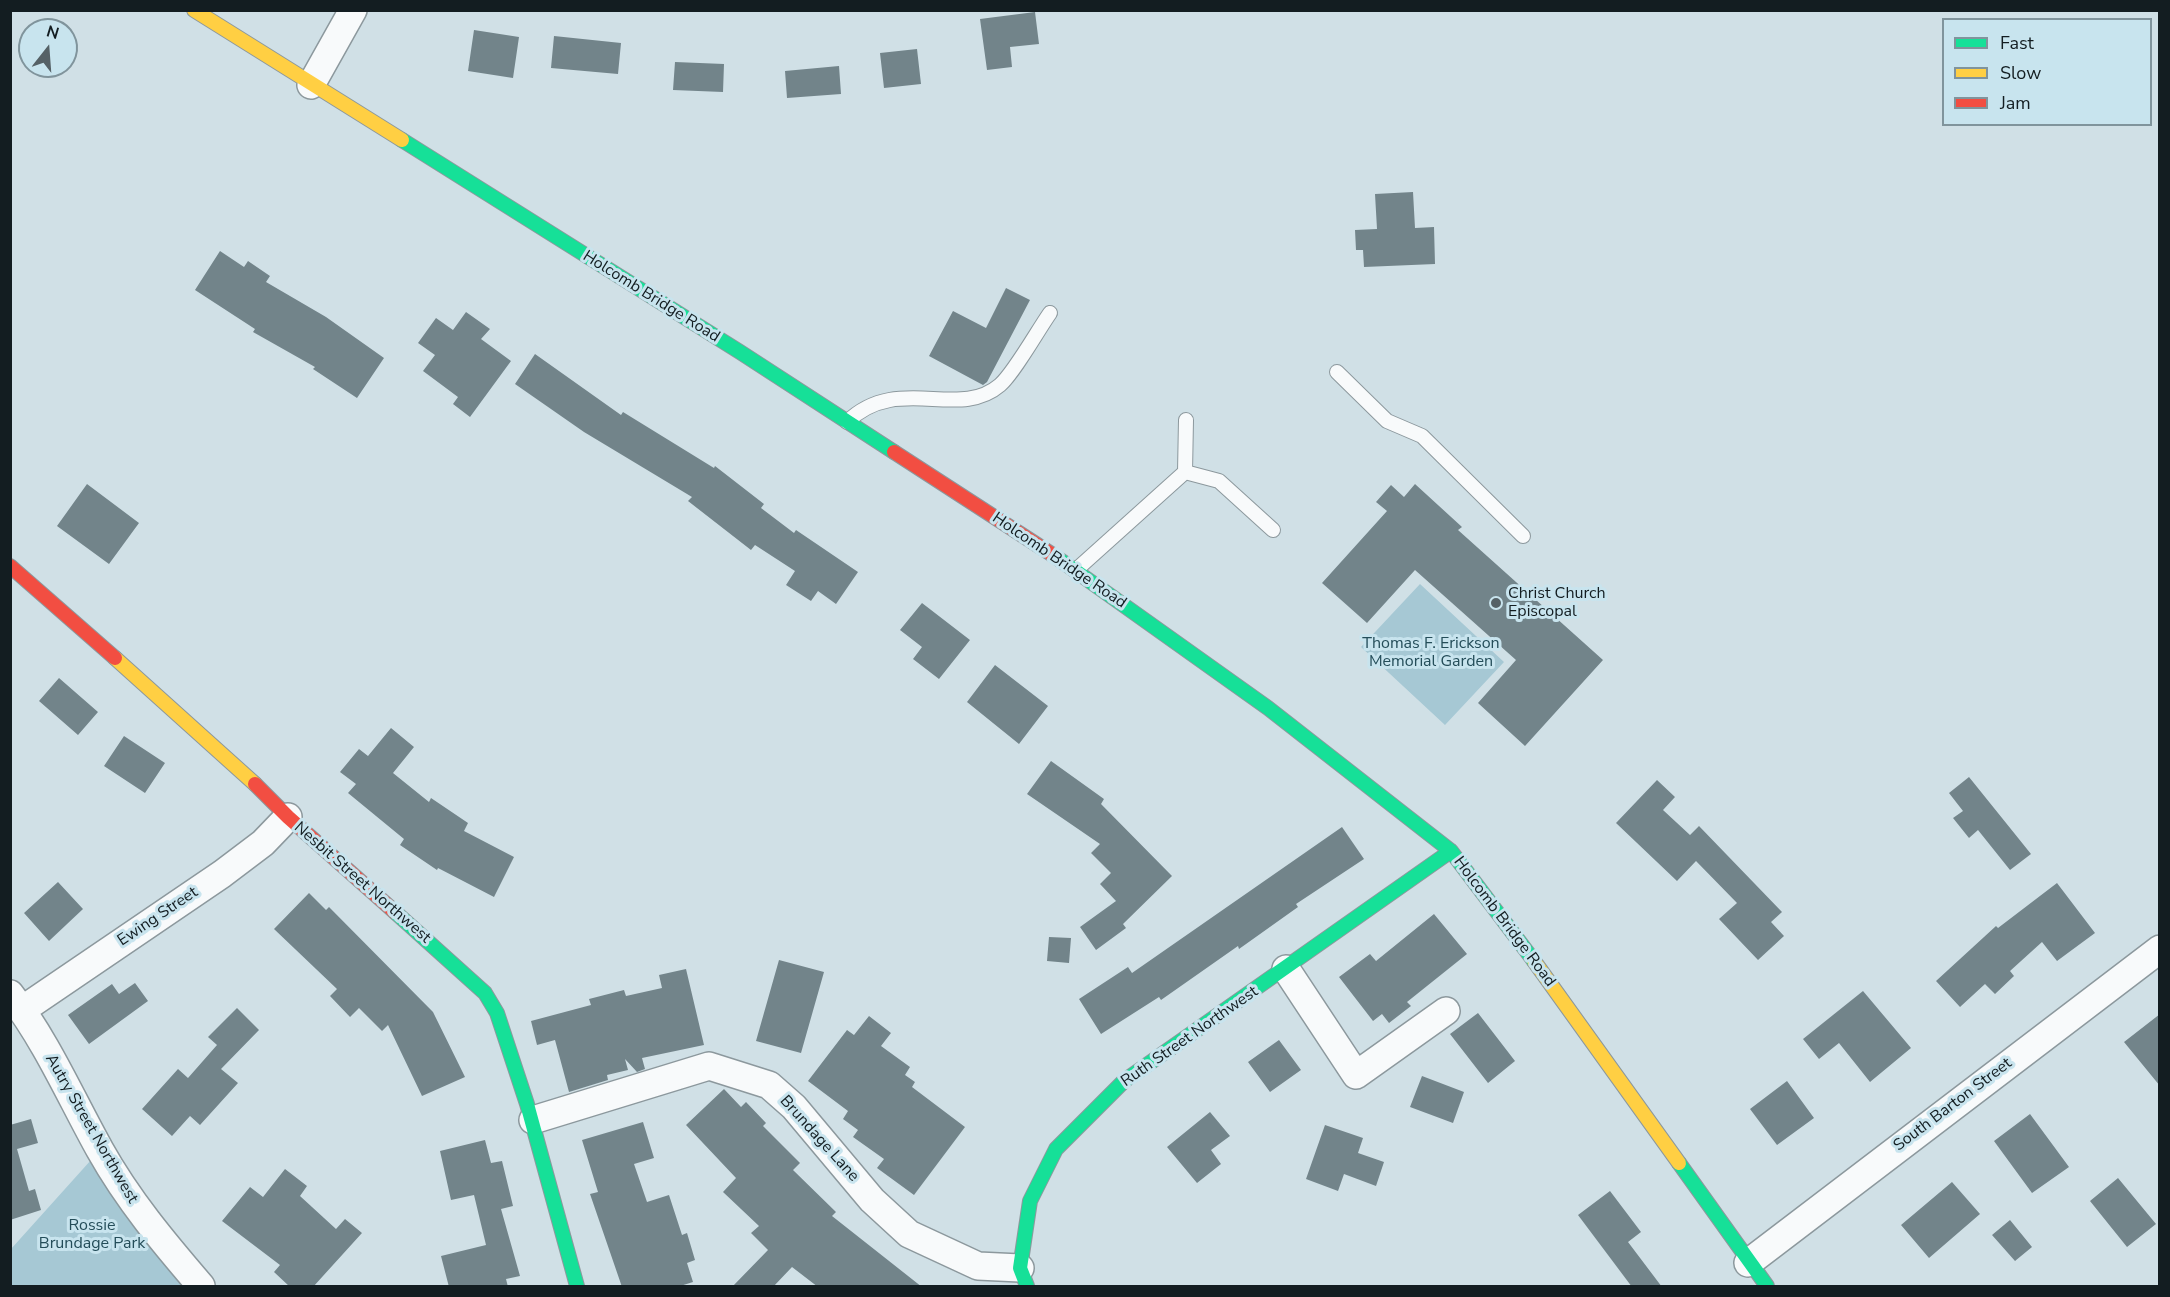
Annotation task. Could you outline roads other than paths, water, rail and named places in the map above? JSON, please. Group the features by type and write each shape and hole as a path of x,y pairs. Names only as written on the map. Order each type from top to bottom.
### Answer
{"street":[{"name":"Holcomb Bridge Road","path":"194,10 847,422 1075,570 1268,708 1451,851 1555,989 1767,1287"},
{"path":"311,85 353,10"},
{"name":"Nesbit Street Northwest","path":"10,566 245,773 288,818 485,993 496,1008 503,1025 533,1120 577,1287"},
{"name":"Ewing Street","path":"16,1002 222,874 263,843 288,818"},
{"name":"Ruth Street Northwest","path":"1024,1277 1030,1202 1056,1149 1124,1081 1451,851"},
{"name":"South Barton Street","path":"1748,1263 2160,948"},
{"path":"1286,969 1356,1075 1446,1011"},
{"name":"Autry Street Northwest","path":"16,1002 74,1098 100,1150 140,1213 201,1287"},
{"name":"Brundage Lane","path":"533,1120 709,1066 769,1085 794,1107 872,1200 909,1234 978,1266 1024,1277"}],"lane":[{"path":"847,422 861,409 888,399 960,400 985,395 1001,385 1050,313"},
{"path":"1337,372 1387,421 1422,436 1523,536"},
{"path":"1075,570 1185,471 1186,420"},
{"path":"1185,471 1219,481 1273,530"}],"place":[{"name":"Christ Church Episcopal","path":"1496,603"}],"park label":[{"name":"Thomas F. Erickson Memorial Garden","path":"1431,653"},
{"name":"Rossie Brundage Park","path":"92,1235"}]}
